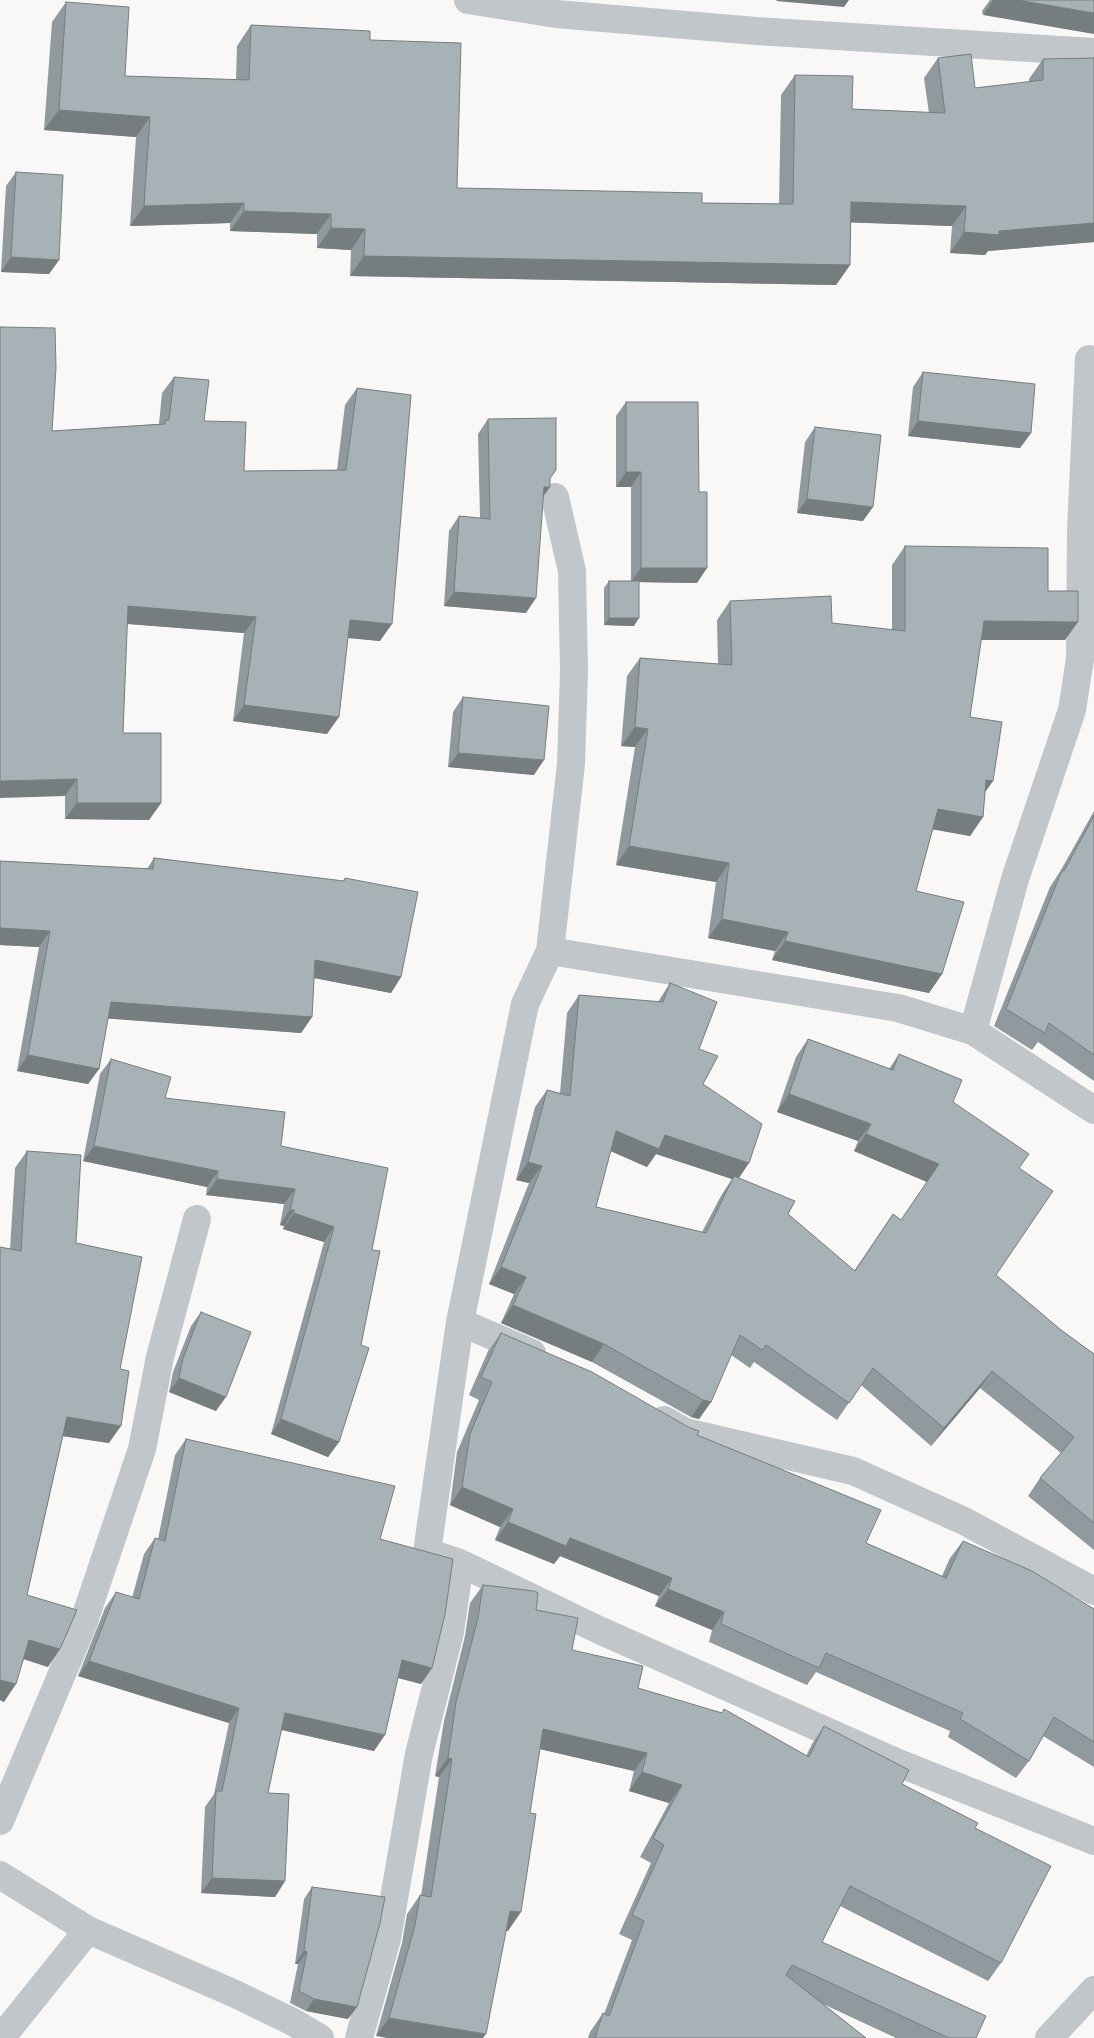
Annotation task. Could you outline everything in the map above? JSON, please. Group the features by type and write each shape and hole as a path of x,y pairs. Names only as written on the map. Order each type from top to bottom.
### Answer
{"street":[{"path":"468,0 556,14 727,29 1094,52"},
{"path":"973,1031 1015,879 1083,713 1080,659 1081,528 1089,359"},
{"path":"555,497 572,570 574,671 572,764 550,951 525,1004 460,1322 427,1552 460,1563 599,1630 896,1762 1094,1840"},
{"path":"550,951 898,1008 973,1031 1094,1110"},
{"path":"0,1822 83,1624 142,1449 160,1357 197,1219"},
{"path":"460,1322 559,1365"},
{"path":"644,1409 685,1432 854,1471 964,1521 1094,1591"},
{"path":"359,2038 387,1939 419,1754 450,1632 460,1563"},
{"path":"0,1875 88,1930 233,1993 293,2022 320,2038"},
{"path":"1,2038 88,1930"},
{"path":"1049,2038 1094,1990"}],"building":[{"path":"1017,0 1094,0 1094,13"},
{"path":"66,2 129,7 125,76 249,80 251,25 370,31 370,40 461,43 457,188 702,193 702,203 793,204 795,75 853,76 852,109 945,113 938,58 971,54 975,88 1043,80 1043,59 1094,58 1094,223 999,231 999,235 964,232 966,206 851,202 850,265 364,256 365,229 331,228 331,214 244,211 244,203 144,206 150,117 59,110"},
{"path":"16,172 63,175 59,260 11,257"},
{"path":"0,327 55,328 56,368 52,431 165,424 165,420 169,420 174,377 209,380 204,421 246,422 244,471 346,470 357,388 411,395 392,624 350,620 339,717 244,705 256,617 128,606 123,733 161,733 161,803 77,803 77,779 0,781"},
{"path":"923,372 1035,384 1031,433 918,421"},
{"path":"626,402 698,402 699,492 707,492 707,568 641,568 641,472 626,472"},
{"path":"556,418 556,470 550,478 550,487 544,487 536,598 454,592 459,516 490,519 488,419"},
{"path":"815,427 881,435 873,507 807,499"},
{"path":"905,546 1048,548 1048,591 1078,591 1078,622 984,621 970,717 1002,722 993,781 986,780 983,817 938,809 916,891 964,902 942,974 785,941 788,932 722,919 729,863 629,846 648,729 635,727 640,658 732,665 730,601 831,596 832,623 905,631"},
{"path":"609,581 639,581 639,618 609,618"},
{"path":"463,697 549,706 544,760 458,753"},
{"path":"1094,816 1094,1055 1049,1023 1045,1033 1006,1009 1062,870 1064,871"},
{"path":"154,858 344,881 345,878 418,892 401,977 315,960 312,1017 111,1002 99,1069 28,1055 50,931 0,928 0,861 153,869"},
{"path":"670,983 717,1002 699,1049 718,1056 703,1084 762,1124 749,1163 665,1135 659,1149 616,1131 596,1207 706,1233 734,1176 795,1201 788,1214 855,1271 893,1214 901,1220 939,1164 866,1134 871,1124 789,1094 808,1039 893,1070 899,1054 962,1080 953,1102 1029,1154 1019,1168 1053,1191 996,1275 1061,1330 1094,1354 1094,1523 1040,1478 1074,1437 992,1371 944,1428 873,1368 849,1403 766,1345 762,1350 740,1335 711,1402 703,1400 604,1344 513,1305 526,1277 501,1267 542,1166 528,1162 547,1090 570,1096 579,995 663,1002"},
{"path":"111,1059 171,1077 165,1098 285,1112 281,1146 388,1168 372,1250 380,1251 361,1345 369,1348 339,1442 281,1419 334,1227 290,1210 295,1189 217,1179 218,1171 94,1146"},
{"path":"27,1151 81,1155 76,1243 142,1257 120,1369 129,1371 121,1426 67,1417 27,1595 77,1610 60,1649 29,1640 16,1684 0,1680 0,1247 21,1251"},
{"path":"201,1312 251,1332 226,1397 179,1378 183,1358"},
{"path":"501,1333 592,1372 690,1428 699,1431 697,1435 881,1510 866,1543 946,1578 963,1541 1032,1571 1094,1609 1094,1742 1054,1717 1029,1761 960,1719 963,1713 826,1653 819,1668 721,1624 724,1612 668,1589 672,1578 570,1538 566,1546 508,1522 513,1509 462,1487 470,1434 492,1382 481,1377"},
{"path":"186,1439 395,1486 380,1539 453,1559 445,1614 432,1668 402,1660 385,1735 285,1713 268,1793 289,1794 285,1881 212,1878 216,1791 222,1791 239,1708 89,1661 116,1592 139,1599 155,1538 165,1541"},
{"path":"483,1585 534,1591 538,1593 536,1610 578,1618 572,1650 643,1666 638,1688 722,1713 724,1709 809,1757 824,1726 909,1770 902,1784 978,1823 975,1828 1051,1866 1001,1963 850,1886 822,1942 986,2016 976,2038 949,2038 792,1965 786,1975 866,2038 595,2038 603,2013 609,2016 644,1921 632,1915 664,1845 653,1838 682,1785 642,1772 647,1753 543,1729 530,1813 536,1814 521,1912 510,1911 486,2034 389,2018 415,1925 420,1895 431,1897 452,1759 448,1758 456,1702 478,1618"},
{"path":"312,1887 385,1897 380,1923 357,2007 314,1999 299,1991 307,1952 304,1951"}]}
